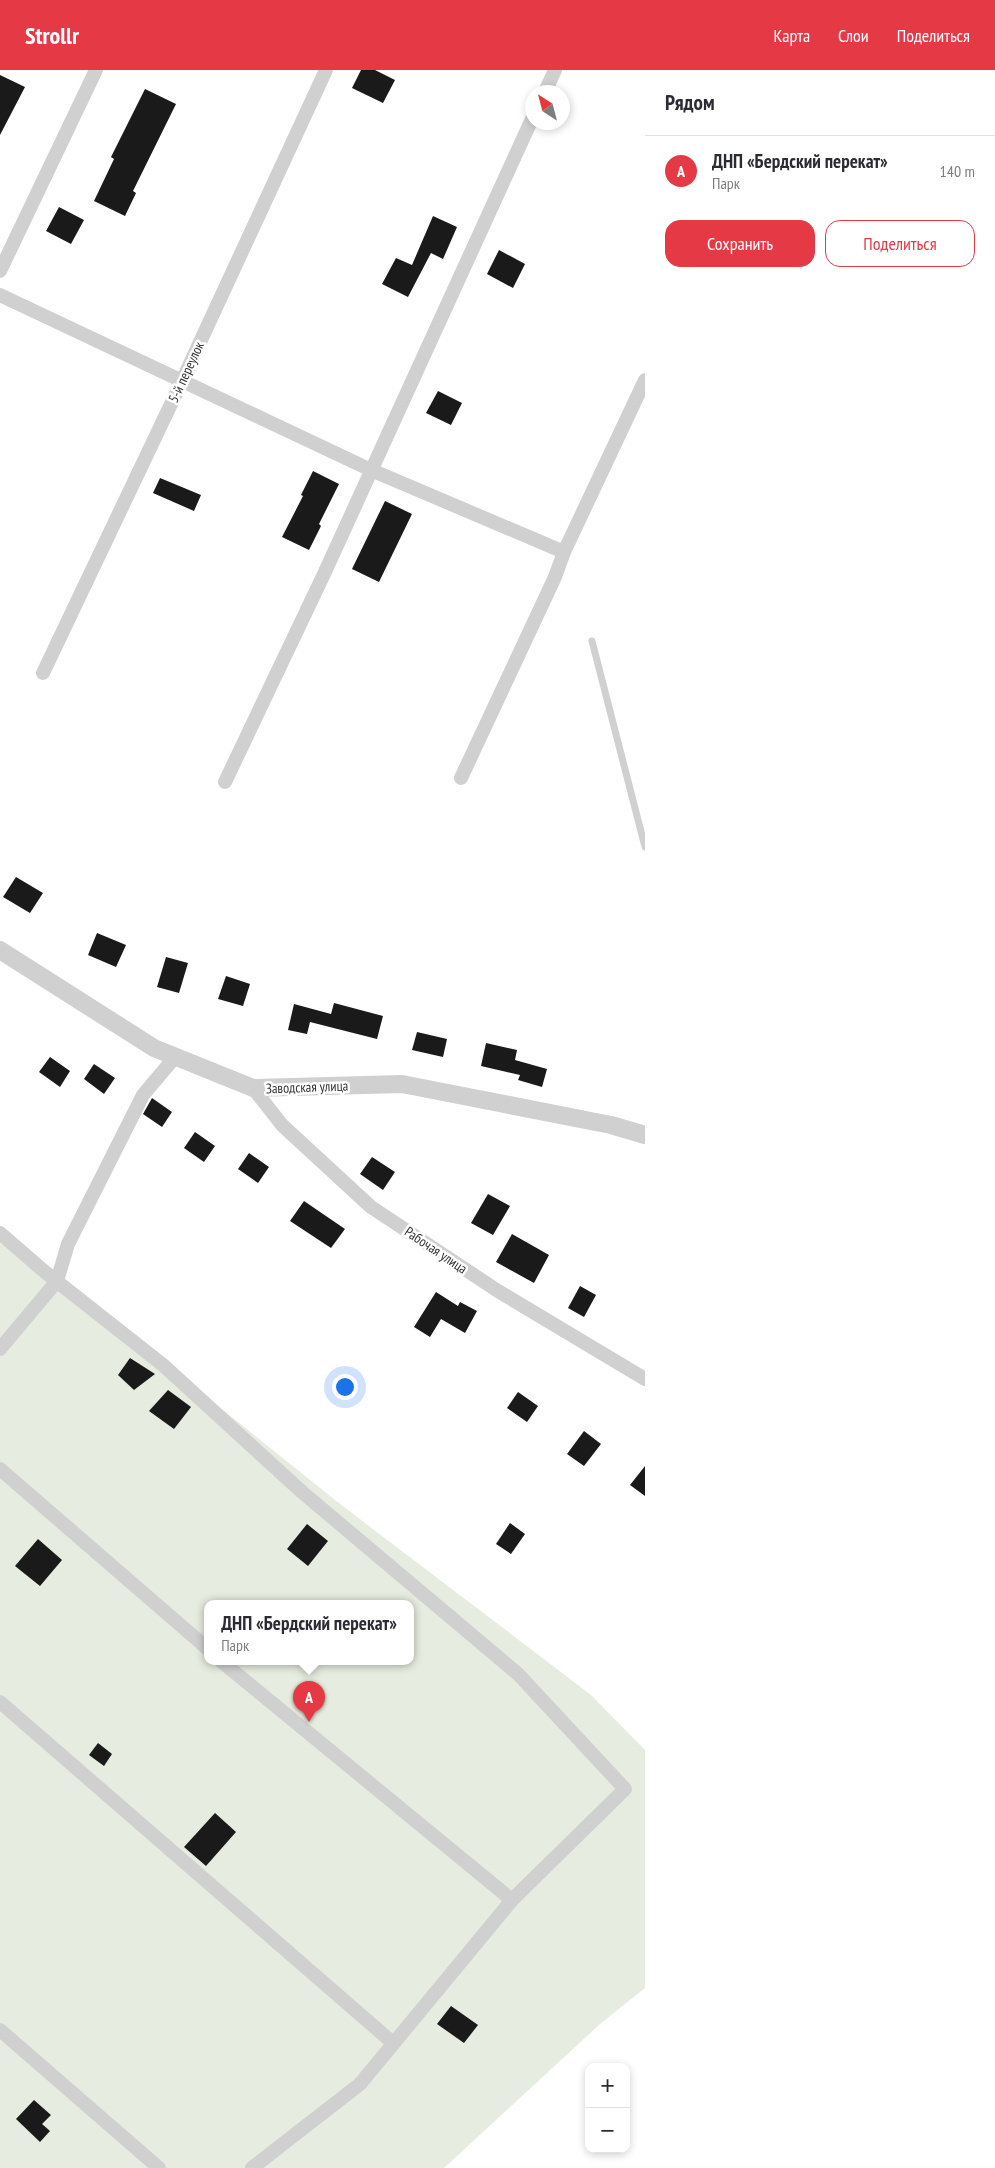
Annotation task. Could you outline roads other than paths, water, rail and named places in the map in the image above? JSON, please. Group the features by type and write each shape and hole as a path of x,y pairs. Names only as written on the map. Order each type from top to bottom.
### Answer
{"street":[{"path":"0,271 96,70"},
{"name":"5-й переулок","path":"43,673 182,381 326,70"},
{"path":"548,85 555,70"},
{"path":"225,782 324,574 527,130"},
{"path":"0,295 371,470 564,552"},
{"path":"461,778 645,380"},
{"name":"Заводская улица","path":"0,950 154,1048 253,1088 402,1084 611,1125 645,1134"},
{"path":"0,1349 57,1281 68,1244 143,1095 175,1057"},
{"name":"Рабочая улица","path":"253,1088 282,1125 372,1207 498,1292 645,1380"},
{"path":"0,1233 163,1365 302,1492 518,1674 625,1789 512,1900 360,2084 252,2168"},
{"path":"0,1469 204,1646"},
{"path":"226,1665 512,1900"},
{"path":"0,1702 393,2043"},
{"path":"0,2030 159,2168"}],"lane":[{"path":"592,641 645,847"}],"place":[{"name":"ДНП «Бердский перекат»","path":"309,1722"}]}
